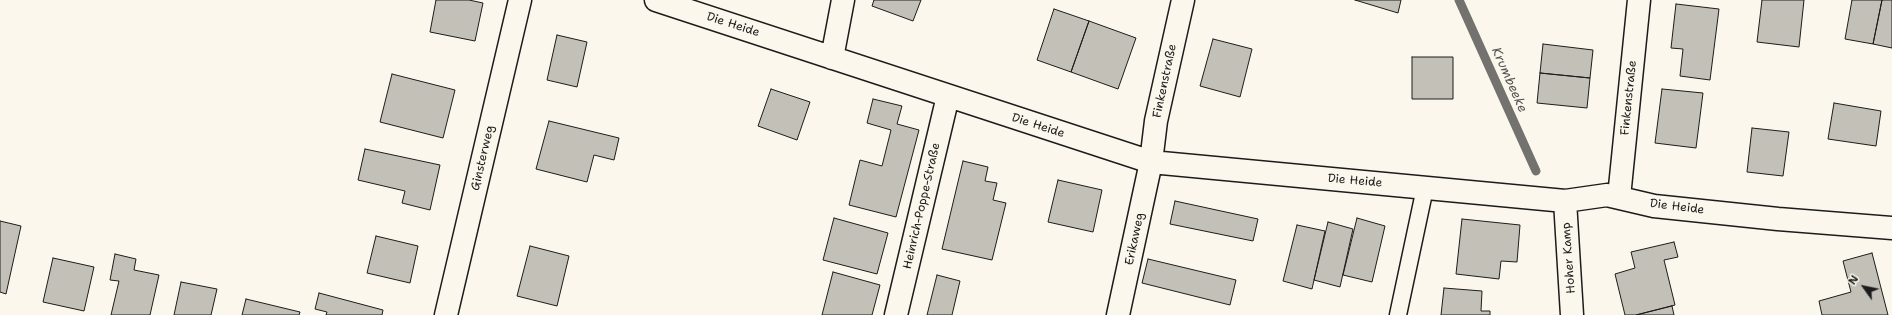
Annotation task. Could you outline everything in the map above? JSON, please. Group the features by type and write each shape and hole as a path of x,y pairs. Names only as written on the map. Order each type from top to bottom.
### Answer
{"street":[{"name":"Ginsterweg","path":"446,315 520,0"},
{"name":"Die Heide","path":"656,0 1151,162 1565,201 1607,195 1662,207 1778,219 1892,228"},
{"path":"832,58 843,0"},
{"name":"Finkenstraße","path":"1151,162 1156,121 1183,0"},
{"name":"Finkenstraße","path":"1620,197 1639,0"},
{"name":"Heinrich-Poppe-Straße","path":"896,315 948,96"},
{"name":"Erikaweg","path":"1118,315 1151,162"},
{"name":"Hoher Kamp","path":"1565,201 1572,315"}],"lane":[{"path":"1398,315 1425,188"}],"building":[{"path":"436,0 469,0 483,3 475,41 430,32"},
{"path":"874,0 921,0 913,21 872,6"},
{"path":"1355,0 1401,0 1398,13"},
{"path":"1762,0 1804,0 1799,47 1757,42"},
{"path":"1852,0 1882,0 1873,44 1845,39"},
{"path":"1882,0 1892,0 1892,48 1873,44"},
{"path":"1676,4 1719,9 1710,80 1680,76 1683,49 1671,48"},
{"path":"1054,9 1089,21 1071,72 1037,60"},
{"path":"1089,21 1136,38 1118,89 1071,72"},
{"path":"557,35 587,42 577,87 547,80"},
{"path":"1213,39 1252,49 1240,97 1200,86"},
{"path":"1543,44 1593,50 1590,78 1540,73"},
{"path":"1412,57 1453,57 1453,99 1412,99"},
{"path":"1540,73 1590,78 1587,108 1537,103"},
{"path":"392,74 455,90 443,138 380,122"},
{"path":"771,89 810,102 797,140 758,126"},
{"path":"1662,89 1703,93 1696,148 1655,143"},
{"path":"873,99 902,106 897,124 919,130 896,217 849,205 860,160 882,166 891,130 867,123"},
{"path":"1834,103 1881,111 1876,146 1828,139"},
{"path":"549,121 619,138 614,160 594,155 587,182 536,169"},
{"path":"1752,128 1789,132 1783,176 1747,172"},
{"path":"365,149 440,165 430,210 402,203 405,191 358,180"},
{"path":"963,161 988,167 985,181 997,183 993,200 1006,203 992,260 942,249"},
{"path":"1058,180 1102,190 1093,232 1048,222"},
{"path":"1175,201 1258,219 1253,241 1170,224"},
{"path":"834,218 888,233 877,274 823,260"},
{"path":"1357,218 1385,226 1372,282 1343,275"},
{"path":"1462,219 1520,225 1517,262 1501,261 1499,279 1456,274"},
{"path":"0,221 21,226 6,294 0,292"},
{"path":"1328,222 1353,229 1340,287 1314,280"},
{"path":"1297,225 1325,231 1312,289 1283,281"},
{"path":"376,236 418,246 410,283 367,273"},
{"path":"1674,242 1678,257 1664,260 1675,305 1636,315 1625,315 1615,274 1635,268 1631,252"},
{"path":"530,246 569,256 557,306 517,296"},
{"path":"1872,253 1888,315 1822,315 1819,301 1851,292 1843,261"},
{"path":"115,254 136,259 134,270 159,275 150,315 111,315 119,281 110,280"},
{"path":"53,258 94,267 84,311 43,302"},
{"path":"1148,259 1236,280 1230,305 1142,283"},
{"path":"833,272 880,285 872,315 822,315"},
{"path":"937,275 960,281 952,315 927,315"},
{"path":"181,282 217,289 211,315 174,315"},
{"path":"1444,288 1482,291 1481,311 1490,311 1490,315 1441,315"},
{"path":"319,293 383,310 382,315 326,315 327,312 315,309"},
{"path":"246,299 300,312 299,315 242,315"},
{"path":"1672,306 1674,315 1636,315"}],"waterway":[{"name":"Krumbeeke","path":"1459,0 1536,171"}]}
